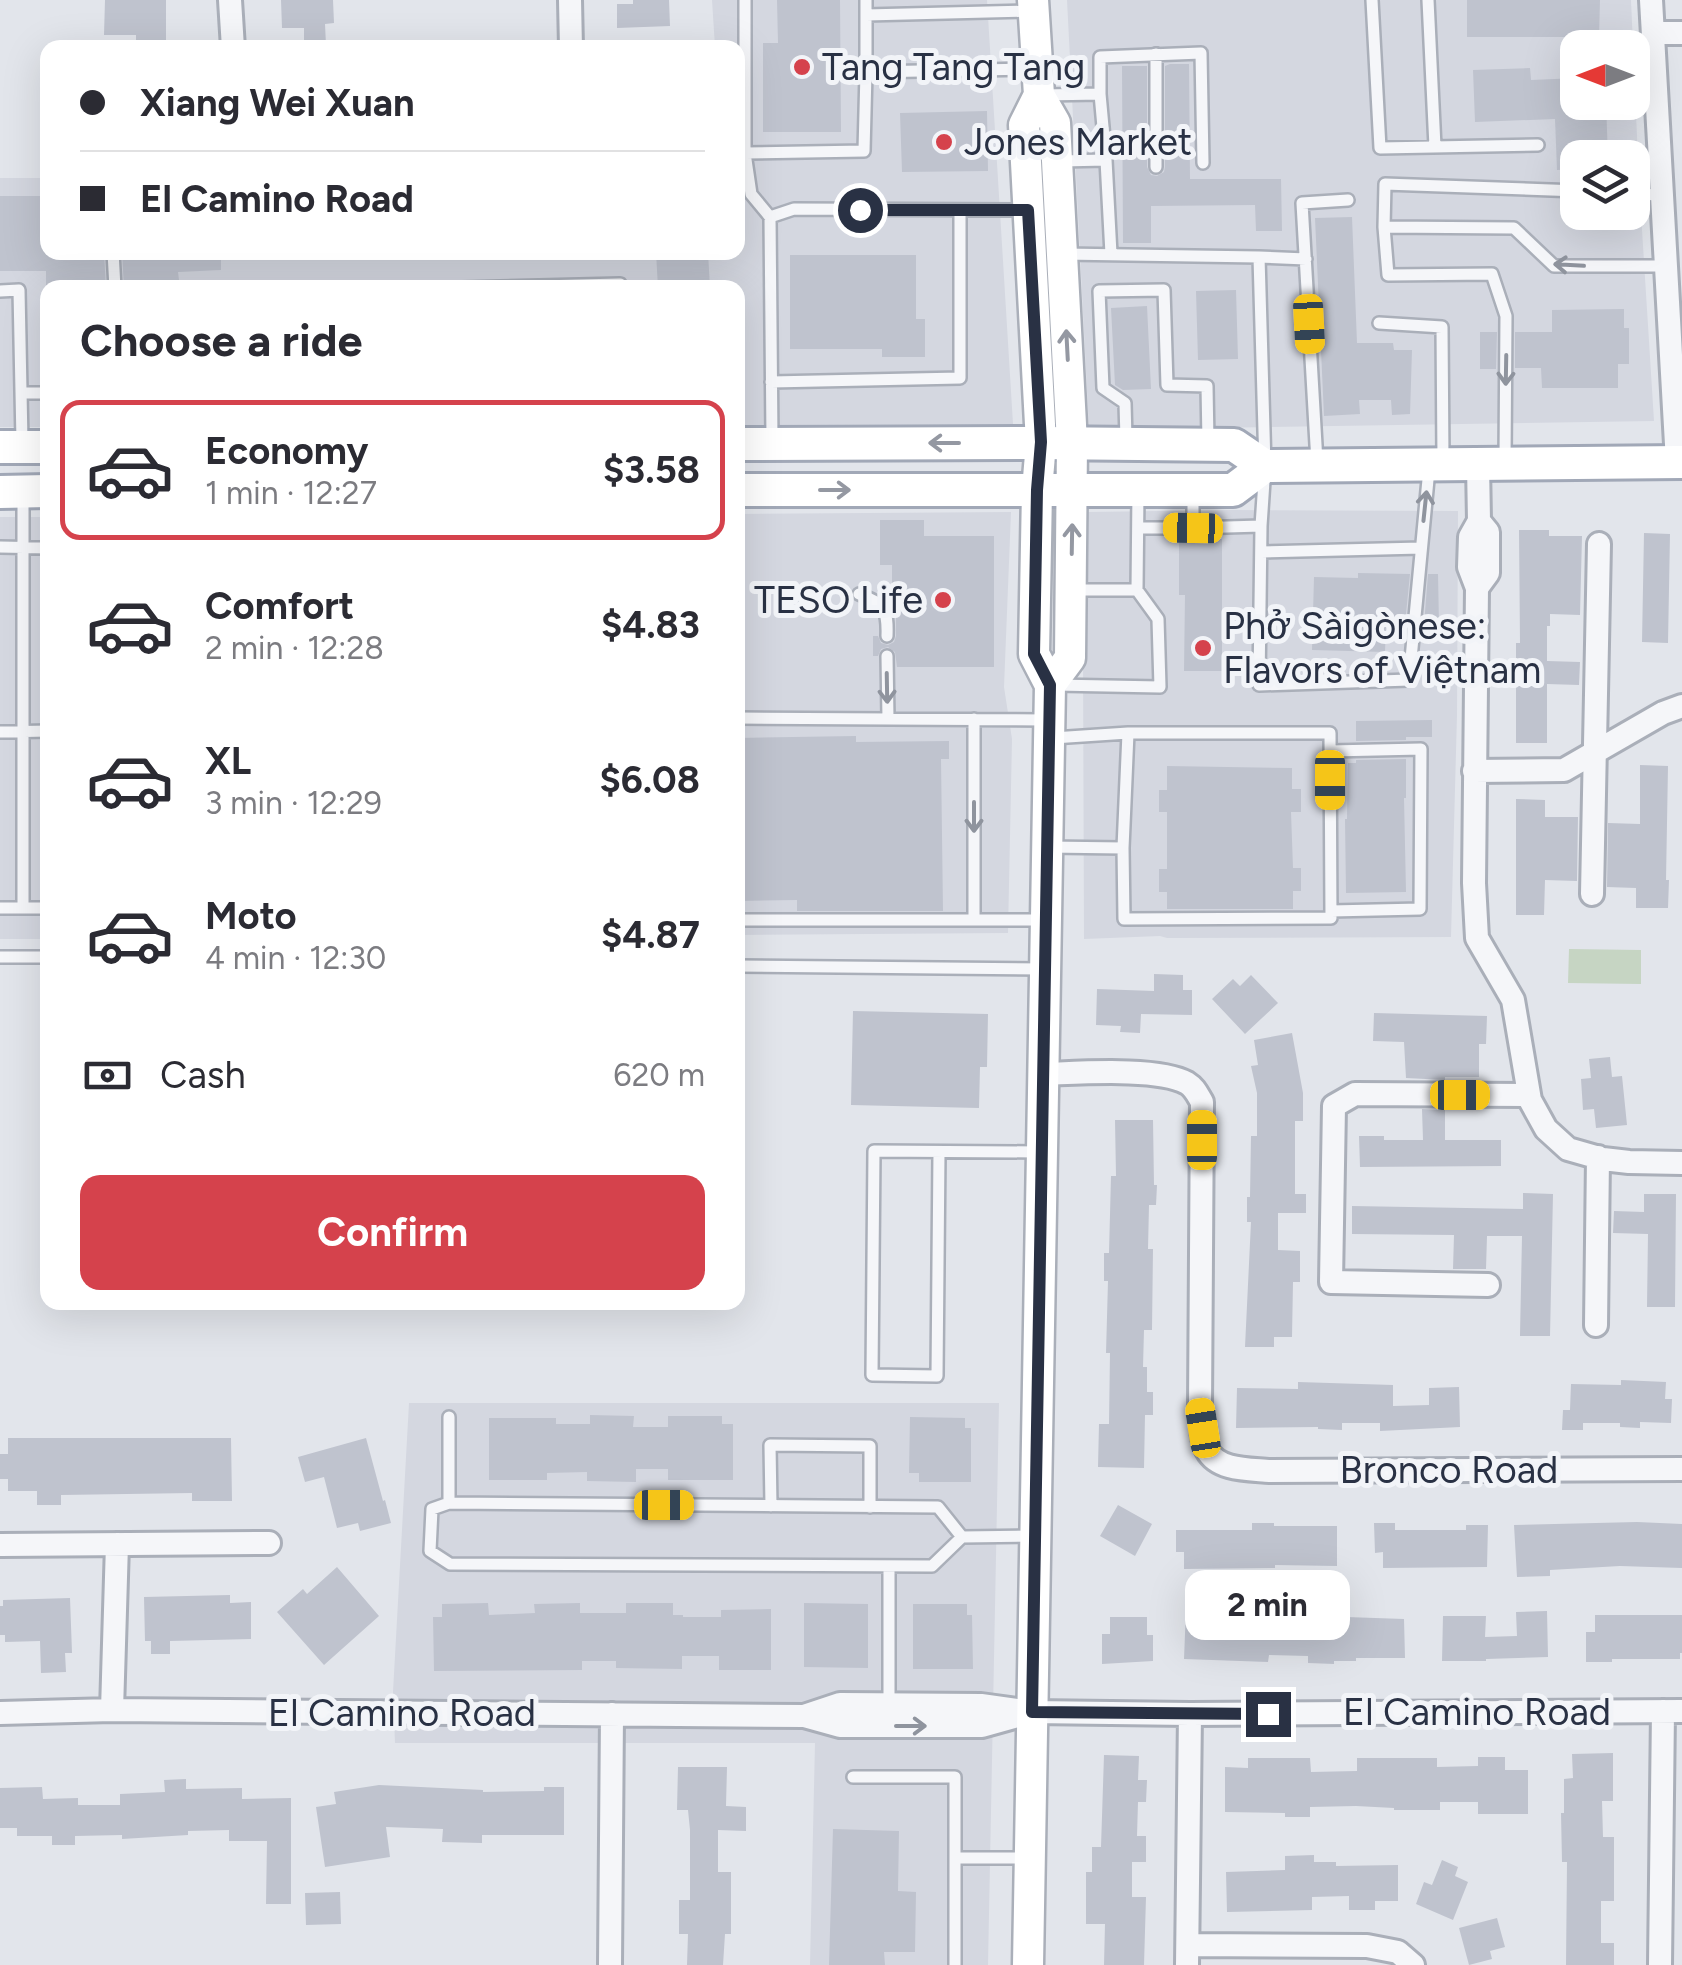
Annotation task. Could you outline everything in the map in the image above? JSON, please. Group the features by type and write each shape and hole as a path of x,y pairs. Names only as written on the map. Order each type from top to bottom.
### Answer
{"main road":[{"path":"1028,1965 1050,685 1034,654 1037,490 1057,443 1062,254 1056,124 1038,82 1033,6"},
{"path":"1038,82 1024,125 1028,210 1057,443 1073,490 1070,658 1050,685"},
{"path":"745,444 1234,445 1265,466 1680,462"},
{"path":"745,490 1233,490 1265,466"}],"street":[{"path":"230,0 232,40"},
{"path":"570,0 571,40"},
{"path":"1651,0 1669,203 1666,266 1676,317 1680,462"},
{"path":"1653,34 1682,34"},
{"path":"1492,464 1480,521 1488,532 1488,573 1477,588 1477,938 1513,1000 1529,1096 1546,1129 1568,1149 1598,1158 1682,1163"},
{"path":"1592,894 1599,544"},
{"path":"1474,771 1564,770 1682,706"},
{"name":"Bronco Road","path":"1044,1074 1142,1073 1183,1081 1202,1102 1200,1407 1207,1449 1217,1460 1232,1468 1270,1471 1682,1469"},
{"path":"1488,1285 1330,1282 1334,1106 1355,1094 1529,1096"},
{"path":"1596,1325 1598,1158"},
{"path":"0,1545 269,1543"},
{"path":"112,1710 117,1544"},
{"name":"El Camino Road","path":"804,1716 840,1704 981,1704 1032,1712 1190,1714 1673,1711"},
{"name":"El Camino Road","path":"0,1713 112,1710 804,1716 840,1726 982,1726 1032,1712"},
{"path":"1660,1965 1673,1711"},
{"path":"610,1965 612,1714"},
{"path":"1190,1714 1187,1955 1368,1946 1398,1952 1411,1963"}],"lane":[{"path":"745,0 745,162"},
{"path":"746,153 864,152 866,0"},
{"path":"1372,0 1380,148 1538,145"},
{"path":"1428,0 1435,147"},
{"path":"866,14 1033,6"},
{"path":"1111,254 1100,57 1201,52 1203,162"},
{"path":"1156,54 1156,167"},
{"path":"866,72 1038,82 1100,94"},
{"path":"1058,161 1106,160"},
{"path":"745,183 770,217 772,444"},
{"path":"1492,464 1506,316 1492,274 1388,275 1385,184 1560,191"},
{"path":"1317,466 1302,203 1348,200"},
{"path":"770,217 794,209 1028,210"},
{"path":"771,382 960,378 960,210"},
{"path":"1384,227 1514,228 1554,266 1666,266"},
{"path":"1062,254 1306,259"},
{"path":"1259,257 1265,466 1259,685 1409,680 1421,548 1436,465 1442,327 1379,323"},
{"path":"0,290 19,290 23,447"},
{"path":"1126,444 1126,403 1103,388 1099,291 1164,290 1167,385 1207,386 1208,445"},
{"path":"22,393 40,393"},
{"path":"1050,685 1160,686 1158,619 1137,590 1138,490"},
{"path":"1193,490 1193,528"},
{"path":"23,908 24,491"},
{"path":"1138,528 1261,526"},
{"path":"0,547 40,548"},
{"path":"1260,552 1421,548"},
{"path":"1071,590 1137,590"},
{"path":"859,594 884,609 888,616 887,636"},
{"path":"887,656 888,719"},
{"path":"745,718 974,719 1128,734 1330,732 1331,918 1124,919 1128,734"},
{"path":"974,719 974,920"},
{"path":"0,732 40,731"},
{"path":"1330,751 1421,749 1420,909 1331,911"},
{"path":"1048,847 1123,848"},
{"path":"0,908 40,908"},
{"path":"745,920 1046,920"},
{"path":"0,957 40,958"},
{"path":"745,966 1045,968"},
{"path":"939,1152 937,1376 872,1375 874,1151 1042,1152"},
{"path":"449,1417 449,1504"},
{"path":"771,1506 770,1445 870,1446 870,1507"},
{"path":"962,1537 938,1507 449,1504 432,1509 430,1551 450,1564 932,1566 962,1537 1035,1536"},
{"path":"889,1704 890,1566"},
{"path":"852,1777 955,1777 955,1965"},
{"path":"955,1858 1030,1858"}],"shaded area":[{"path":"712,0 987,0 1013,424 745,425 745,280 40,280 40,427 0,427 0,178 40,178 40,260 745,260 745,40 715,40"},
{"path":"1067,0 1631,0 1632,30 1560,30 1560,120 1636,120 1637,140 1560,140 1560,230 1642,230 1654,421 1089,430"},
{"path":"1458,511 1451,937 1084,939 1083,651 1088,512"},
{"path":"1011,512 1004,687 1012,739 1008,933 745,935 745,514"},
{"path":"0,517 40,517 40,939 0,939"},
{"path":"409,1403 999,1403 988,1965 810,1965 815,1743 395,1743 393,1692"}],"green space":[{"path":"1569,949 1641,950 1641,984 1568,983"}],"building":[{"path":"105,0 166,0 166,40 104,35"},
{"path":"281,0 333,0 334,23 325,24 326,40 304,40 304,28 282,28"},
{"path":"633,0 669,0 670,26 617,28 617,4 633,4"},
{"path":"777,0 840,0 841,132 763,132 763,43 778,43"},
{"path":"1467,0 1600,0 1599,30 1560,30 1560,37 1467,37"},
{"path":"1189,64 1190,179 1281,179 1282,231 1256,231 1255,205 1151,206 1151,243 1123,243 1122,66 1147,66 1147,167 1151,175 1157,176 1165,167 1165,66"},
{"path":"1530,68 1531,80 1560,79 1560,120 1607,120 1607,140 1560,140 1557,170 1555,119 1475,122 1473,70"},
{"name":"Jones Market","path":"987,111 988,171 902,172 900,113"},
{"path":"0,196 40,196 40,260 104,260 106,280 46,280 46,271 0,271"},
{"path":"1352,217 1357,343 1393,343 1394,350 1412,350 1410,414 1392,415 1391,400 1359,400 1360,414 1324,416 1315,218"},
{"path":"790,255 916,255 916,319 925,319 925,357 882,357 882,349 790,349"},
{"path":"122,260 221,260 221,270 178,272 179,280 124,280"},
{"path":"656,260 708,260 710,280 658,280"},
{"path":"1236,290 1238,359 1198,360 1196,291"},
{"path":"1147,306 1151,389 1123,390 1115,385 1111,308"},
{"path":"1624,309 1624,328 1629,328 1629,364 1618,364 1618,388 1542,388 1541,368 1515,368 1515,332 1552,332 1552,310"},
{"path":"1480,332 1497,332 1496,369 1480,369"},
{"name":"TESO Life","path":"880,520 924,520 924,536 994,536 994,667 897,667 895,652 888,647 873,656 873,636 888,645 896,636 892,565 880,565"},
{"path":"1519,530 1549,530 1549,536 1582,536 1580,615 1550,614 1547,626 1547,661 1580,662 1579,685 1547,684 1547,743 1516,743"},
{"path":"1644,533 1670,534 1668,643 1642,642"},
{"path":"1179,539 1222,539 1222,671 1184,671 1185,595 1179,595"},
{"path":"1358,573 1410,574 1405,624 1386,624 1385,652 1312,650 1314,577 1358,578"},
{"path":"1428,574 1438,574 1439,625 1424,625"},
{"path":"1432,720 1432,737 1356,741 1356,721"},
{"path":"856,736 856,742 949,741 949,759 941,759 943,911 797,911 797,900 745,901 745,738"},
{"path":"1406,759 1406,892 1346,893 1348,763"},
{"path":"1640,765 1668,766 1668,908 1636,908 1636,888 1607,887 1608,823 1640,824"},
{"path":"1167,766 1292,768 1292,789 1301,789 1301,812 1291,812 1293,868 1301,868 1301,891 1293,891 1293,909 1167,909 1167,892 1159,892 1159,869 1167,869 1167,812 1159,812 1159,790 1167,790"},
{"path":"1516,799 1545,800 1545,817 1578,817 1577,881 1545,880 1544,915 1516,915"},
{"path":"1154,974 1183,975 1183,990 1192,990 1192,1015 1141,1014 1140,1033 1120,1032 1121,1026 1096,1025 1097,989 1154,991"},
{"path":"1251,975 1278,1003 1245,1034 1212,999 1233,979 1240,986"},
{"path":"853,1011 988,1014 987,1067 980,1067 979,1108 851,1105"},
{"path":"1374,1013 1487,1016 1486,1044 1479,1044 1479,1077 1406,1078 1404,1042 1373,1041"},
{"path":"1292,1033 1303,1093 1303,1121 1295,1121 1295,1194 1306,1194 1306,1213 1278,1213 1278,1250 1300,1251 1300,1282 1293,1282 1292,1337 1274,1337 1274,1347 1245,1347 1251,1222 1247,1222 1247,1197 1251,1136 1257,1136 1257,1093 1251,1066 1258,1065 1254,1040"},
{"path":"1610,1057 1612,1077 1622,1076 1627,1125 1596,1128 1594,1109 1583,1110 1581,1079 1591,1078 1589,1059"},
{"path":"1422,1109 1445,1110 1445,1140 1501,1140 1501,1166 1360,1167 1359,1136 1423,1140"},
{"path":"1115,1120 1153,1120 1157,1185 1156,1205 1149,1205 1148,1249 1153,1249 1152,1330 1144,1330 1143,1367 1147,1367 1147,1392 1153,1392 1153,1415 1145,1415 1144,1468 1098,1467 1099,1424 1109,1424 1108,1281 1104,1281 1104,1253 1109,1253 1111,1176 1116,1176"},
{"path":"1523,1193 1553,1194 1550,1336 1520,1336 1522,1236 1487,1236 1486,1269 1453,1269 1454,1235 1352,1234 1352,1206 1523,1209"},
{"path":"1644,1194 1676,1194 1675,1307 1647,1307 1648,1234 1613,1233 1614,1211 1644,1212"},
{"path":"1621,1380 1666,1382 1665,1399 1672,1399 1671,1423 1640,1422 1640,1428 1620,1427 1620,1423 1583,1423 1583,1430 1562,1430 1563,1410 1570,1410 1571,1384 1621,1385"},
{"path":"1298,1382 1393,1385 1393,1406 1429,1405 1429,1388 1459,1387 1460,1427 1380,1431 1380,1423 1342,1423 1342,1430 1236,1428 1237,1388 1298,1389"},
{"path":"590,1415 634,1416 633,1427 668,1427 668,1416 722,1416 722,1424 733,1424 733,1480 668,1480 668,1469 636,1469 636,1482 587,1481 587,1472 547,1473 547,1480 489,1480 489,1418 556,1418 556,1424 590,1424"},
{"path":"910,1417 965,1418 965,1428 971,1428 971,1482 919,1482 919,1473 909,1473"},
{"path":"8,1438 231,1438 232,1501 192,1501 192,1493 61,1495 61,1505 37,1505 37,1491 8,1491 8,1479 0,1479 0,1454 8,1454"},
{"path":"366,1438 391,1523 360,1531 358,1523 337,1528 324,1477 305,1482 298,1457"},
{"path":"1118,1505 1152,1524 1135,1556 1100,1536"},
{"path":"1252,1523 1337,1526 1337,1566 1184,1569 1184,1552 1176,1552 1176,1530 1252,1530"},
{"path":"1374,1523 1395,1523 1395,1530 1466,1530 1466,1525 1488,1525 1487,1567 1383,1568 1383,1552 1375,1553"},
{"path":"1682,1524 1682,1568 1620,1566 1550,1570 1550,1576 1517,1577 1514,1525"},
{"path":"337,1567 379,1616 324,1665 277,1612 303,1589 307,1594"},
{"path":"230,1595 230,1603 251,1602 251,1639 170,1641 170,1654 151,1654 151,1641 145,1641 144,1597"},
{"path":"70,1598 72,1653 65,1653 66,1672 41,1673 40,1641 5,1642 5,1635 0,1635 0,1606 3,1600"},
{"path":"488,1603 489,1615 535,1613 534,1604 580,1603 580,1613 626,1613 626,1603 673,1603 673,1615 683,1617 721,1617 721,1610 771,1609 771,1670 719,1670 719,1656 682,1656 682,1669 616,1668 616,1661 582,1661 582,1670 434,1671 433,1617 442,1617 442,1604"},
{"path":"804,1603 868,1604 868,1668 804,1667"},
{"path":"913,1604 967,1604 967,1615 972,1615 973,1669 913,1669"},
{"path":"1186,1609 1215,1610 1214,1637 1247,1638 1247,1618 1404,1619 1405,1658 1356,1658 1334,1664 1308,1663 1308,1656 1269,1655 1268,1662 1184,1659"},
{"path":"1547,1611 1548,1657 1442,1661 1443,1616 1486,1616 1485,1637 1517,1636 1516,1612"},
{"path":"1595,1615 1682,1615 1680,1659 1586,1662 1586,1632 1595,1632"},
{"path":"1110,1617 1147,1617 1147,1635 1153,1635 1153,1661 1102,1664 1102,1634 1110,1634"},
{"path":"1613,1753 1613,1801 1602,1801 1603,1837 1614,1837 1614,1901 1601,1901 1601,1943 1614,1943 1614,1965 1566,1965 1567,1862 1562,1862 1561,1813 1564,1779 1573,1778 1572,1754"},
{"path":"1104,1755 1139,1756 1138,1780 1147,1780 1146,1802 1138,1802 1137,1836 1146,1836 1146,1862 1132,1862 1132,1897 1146,1897 1144,1965 1104,1965 1105,1924 1086,1924 1086,1872 1092,1872 1092,1847 1101,1847"},
{"path":"1478,1757 1505,1757 1505,1770 1528,1770 1528,1814 1478,1814 1478,1802 1440,1802 1440,1810 1310,1807 1310,1817 1225,1812 1225,1767 1248,1768 1248,1758 1310,1758 1311,1772 1357,1771 1357,1758 1437,1758 1437,1767 1478,1766"},
{"path":"678,1767 727,1767 726,1806 746,1807 746,1831 718,1830 718,1872 731,1872 731,1934 725,1934 723,1965 687,1965 688,1934 679,1934 679,1900 690,1900 690,1830 688,1810 677,1810"},
{"path":"186,1779 186,1789 242,1788 242,1799 291,1798 291,1904 266,1904 267,1841 229,1841 229,1830 122,1839 122,1835 75,1836 75,1845 52,1845 52,1836 17,1836 17,1828 0,1828 0,1788 42,1787 43,1799 78,1798 78,1805 120,1805 120,1794 165,1792 164,1780"},
{"path":"379,1785 483,1792 564,1787 564,1835 482,1835 482,1843 442,1842 443,1829 386,1827 390,1857 325,1867 316,1807 336,1804 334,1792"},
{"path":"833,1829 899,1831 898,1891 916,1892 915,1952 884,1952 885,1965 829,1965"},
{"path":"1314,1855 1314,1862 1336,1862 1336,1866 1398,1865 1398,1901 1375,1901 1375,1910 1349,1910 1349,1896 1312,1897 1312,1910 1227,1912 1226,1872 1285,1870 1285,1856"},
{"path":"1442,1860 1458,1867 1455,1876 1468,1882 1453,1920 1416,1904 1424,1882 1432,1885"},
{"path":"340,1892 341,1924 306,1925 305,1893"},
{"path":"1497,1918 1505,1947 1490,1951 1492,1959 1469,1965 1459,1928"}],"place":[{"name":"Tang Tang Tang","path":"802,67"},
{"name":"Jones Market","path":"944,142"},
{"name":"TESO Life","path":"943,600"},
{"name":"Phở Sàigònese: Flavors of Việtnam","path":"1203,648"}],"route":[{"path":"860,210 1028,210 1041,442 1034,654 1050,685 1032,1712 1268,1714"}]}
